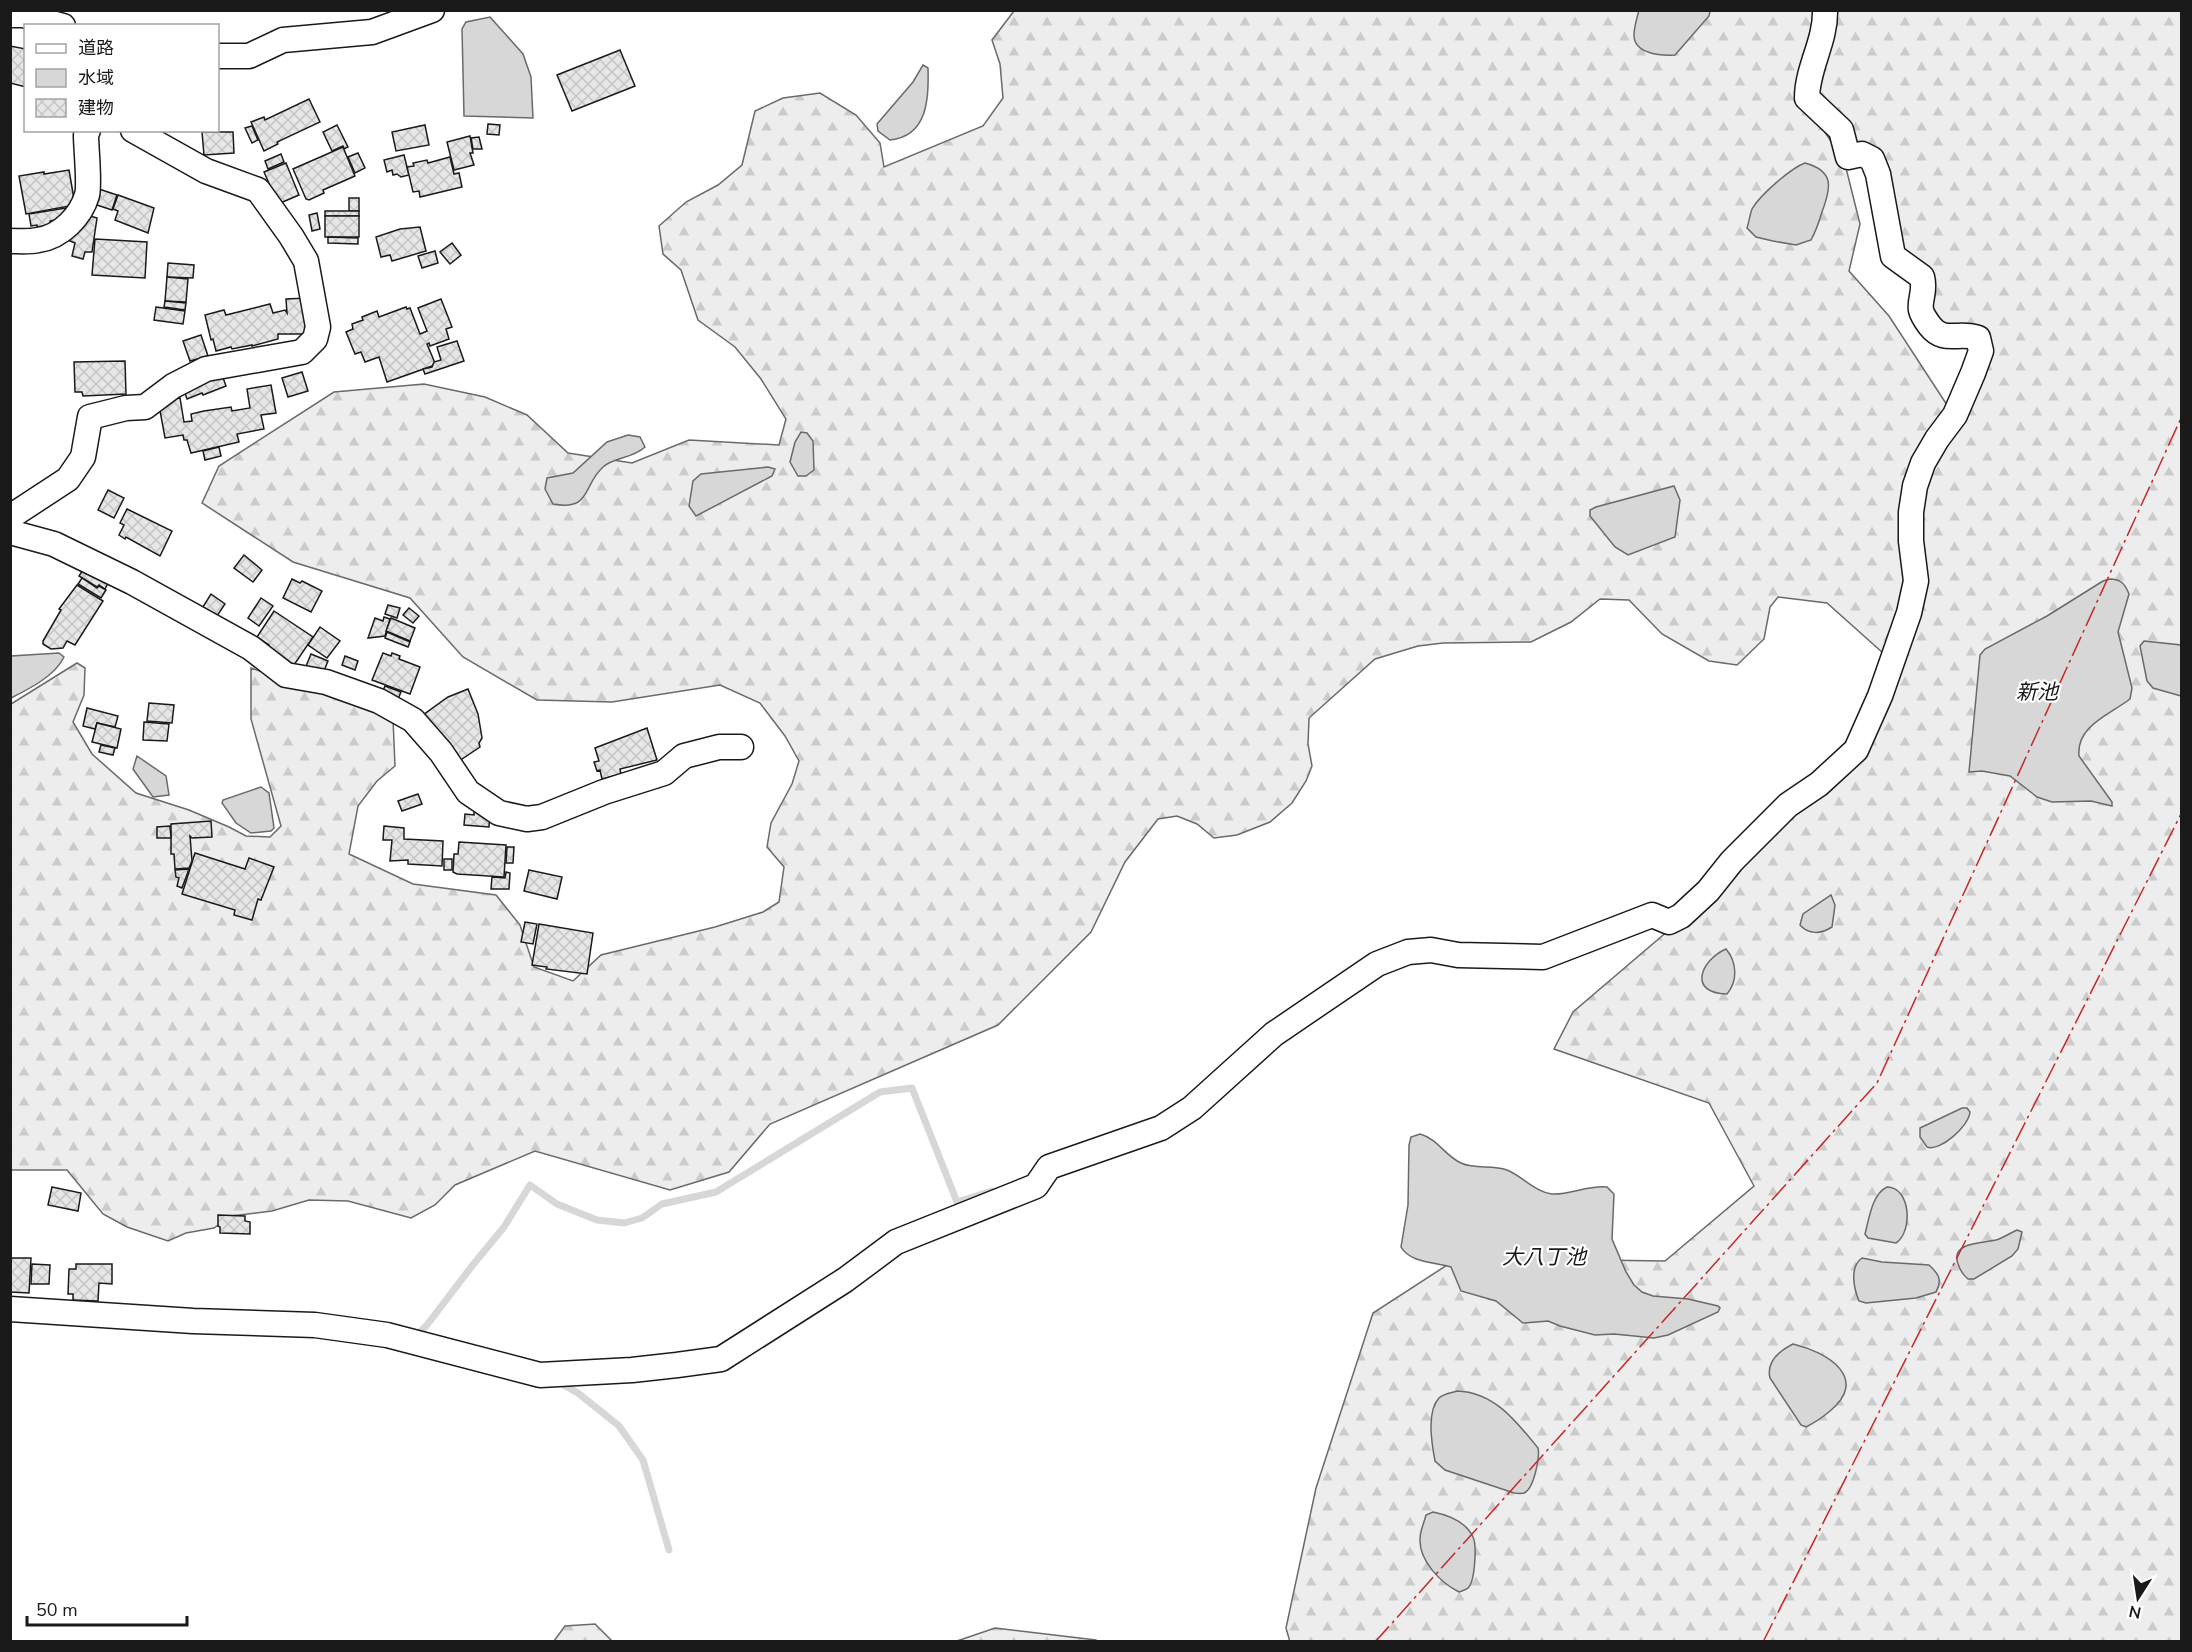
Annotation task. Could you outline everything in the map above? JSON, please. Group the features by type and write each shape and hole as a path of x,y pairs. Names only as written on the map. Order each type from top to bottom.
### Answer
{"street":[{"path":"219,56 249,56 283,40 372,32 432,10"},
{"path":"10,1309 194,1321 315,1325 387,1335 540,1375 632,1370 721,1359 845,1280 896,1242 1036,1186 1049,1167 1161,1128 1192,1108 1274,1034 1377,964 1408,952 1431,950 1458,956 1543,957 1652,915 1669,922 1681,916 1708,891 1732,861 1788,805 1820,784 1856,750 1880,696 1909,613 1916,581 1911,541 1911,512 1915,486 1923,463 1955,415 1981,351 1978,338 1970,335 1947,337 1936,334 1926,320 1920,309 1925,288 1922,277 1893,256 1878,174 1872,159 1862,154 1848,157 1841,130 1807,98 1807,87 1825,23 1825,10"},
{"path":"10,15 23,15 56,24"},
{"path":"10,241 39,240 56,234 77,216 87,193 87,132"},
{"path":"10,517 68,479 83,458 90,417 126,408 145,407 172,386 206,369 302,352 315,339 318,327 306,261 258,190 206,171 137,132"},
{"path":"10,532 54,544 132,582 251,648 286,675 326,682 379,701 413,720 441,752 468,792 499,813 527,819 542,817 604,792 664,773 684,756 719,747 741,747"}],"green space":[{"path":"1819,10 1802,99 1844,160 1860,224 1849,271 1889,316 1949,408 1933,428 1909,580 1883,653 1827,603 1778,597 1770,607 1764,639 1737,665 1709,661 1662,634 1629,600 1600,599 1571,622 1531,642 1443,643 1418,646 1375,659 1309,718 1308,744 1312,766 1306,781 1292,803 1270,822 1237,835 1214,838 1197,824 1177,816 1158,819 1125,862 1091,932 998,1025 770,1124 729,1172 670,1190 535,1151 455,1185 435,1205 411,1218 348,1201 309,1200 272,1211 231,1216 214,1228 186,1233 168,1241 127,1227 103,1214 67,1170 11,1170 11,704 77,663 85,668 84,695 73,722 92,754 136,793 189,810 246,836 270,837 281,826 251,719 251,668 393,719 395,766 377,781 358,806 349,854 413,884 496,895 520,925 534,967 573,981 601,955 715,927 763,912 779,902 784,867 767,847 771,823 792,784 799,761 785,736 760,703 720,685 612,702 537,700 463,657 410,598 293,562 202,503 219,466 334,392 424,384 485,397 527,415 568,453 632,463 689,440 779,445 786,419 761,379 735,347 698,320 681,270 663,254 659,226 686,202 718,185 742,165 755,111 783,98 820,93 856,115 880,143 884,167 983,126 1003,98 1000,64 992,40 1014,11"},
{"path":"1829,11 2181,11 2181,1641 1290,1642 1286,1628 1316,1488 1373,1313 1458,1258 1665,1261 1754,1186 1709,1103 1554,1049 1573,1012 1669,930 1772,827 1821,792 1885,699 1920,484 1986,349 1949,334 1897,254 1856,149 1813,95"},
{"path":"595,1624 612,1641 554,1641 565,1626"},
{"path":"995,1628 1096,1640 1097,1641 957,1641"}],"water":[{"path":"1639,10 1710,11 1709,16 1675,55 1669,55 1649,52 1638,46 1634,35"},
{"path":"490,17 523,54 531,77 533,118 464,116 462,29 466,22"},
{"path":"923,65 928,68 928,91 924,114 912,131 903,137 890,140 878,131 877,124 913,82"},
{"path":"1805,163 1822,171 1828,182 1825,203 1811,240 1796,245 1756,237 1747,228 1752,209 1776,183"},
{"path":"801,432 807,433 813,441 814,470 806,476 798,476 790,462 795,442"},
{"path":"628,435 640,437 645,447 603,467 596,474 585,495 574,504 553,504 545,489 547,478 573,473 607,442"},
{"path":"768,467 775,469 772,476 696,516 689,506 693,481 701,474"},
{"path":"1674,486 1680,500 1675,537 1628,555 1615,547 1590,516 1590,510 1596,507"},
{"name":"新池","path":"2110,579 2122,583 2129,594 2118,632 2132,688 2130,699 2088,729 2079,746 2079,756 2112,802 2112,806 2091,801 2052,802 2037,797 2010,776 1982,771 1969,772 1980,655 1985,649"},
{"path":"2144,641 2181,645 2181,696 2153,688 2147,681 2140,646"},
{"path":"59,653 64,657 54,670 41,681 11,698 11,656"},
{"path":"137,756 166,776 169,795 153,797 133,769"},
{"path":"261,787 269,793 274,828 271,831 251,833 236,823 222,803 223,800"},
{"path":"1831,895 1835,905 1832,927 1824,931 1807,931 1800,925 1803,914"},
{"path":"1726,949 1730,954 1735,972 1731,989 1727,994 1706,988 1702,975 1710,961"},
{"path":"1962,1108 1967,1108 1970,1112 1959,1131 1939,1146 1927,1147 1920,1137 1920,1128"},
{"name":"大八丁池","path":"1420,1134 1432,1140 1461,1163 1507,1170 1546,1193 1559,1194 1593,1187 1607,1187 1614,1194 1612,1239 1634,1285 1642,1292 1653,1296 1688,1299 1718,1306 1720,1308 1718,1312 1668,1335 1654,1338 1614,1334 1595,1335 1548,1321 1523,1323 1496,1301 1461,1291 1451,1267 1417,1259 1401,1247 1408,1205 1409,1145 1411,1137"},
{"path":"1887,1187 1901,1194 1907,1211 1905,1230 1896,1243 1868,1238 1865,1234 1875,1201 1882,1190"},
{"path":"2017,1230 2022,1232 2018,1249 2012,1256 1974,1279 1968,1279 1965,1276 1959,1266 1957,1257 1959,1251 1969,1245 1996,1240"},
{"path":"1862,1258 1882,1262 1929,1265 1938,1277 1938,1288 1936,1292 1916,1298 1866,1303 1859,1301 1854,1284 1854,1272"},
{"path":"1793,1344 1819,1353 1839,1368 1845,1377 1846,1388 1841,1399 1827,1413 1806,1427 1801,1425 1770,1378 1769,1372 1775,1357"},
{"path":"1457,1391 1470,1393 1493,1402 1512,1418 1538,1448 1537,1465 1531,1486 1524,1493 1514,1493 1445,1470 1435,1461 1431,1429 1432,1412 1439,1398"},
{"path":"1433,1512 1456,1520 1466,1527 1473,1537 1474,1571 1470,1584 1465,1590 1459,1592 1445,1583 1432,1570 1423,1555 1421,1533 1426,1515"}],"building":[{"path":"10,46 24,49 24,86 10,83"},
{"path":"620,50 635,86 572,111 557,75"},
{"path":"309,99 320,122 277,142 278,144 264,151 251,122 264,117 265,120"},
{"path":"488,124 500,125 499,135 487,134"},
{"path":"337,125 348,147 344,149 343,146 332,151 323,132"},
{"path":"425,125 429,145 396,151 392,132"},
{"path":"252,126 258,140 252,143 245,128"},
{"path":"202,132 233,132 234,153 204,155"},
{"path":"470,136 473,153 470,153 474,165 454,170 447,142"},
{"path":"479,137 482,149 473,149 471,138"},
{"path":"343,147 355,176 323,190 324,193 309,200 306,199 293,169"},
{"path":"358,153 365,168 355,173 348,157"},
{"path":"281,154 284,162 268,169 265,161"},
{"path":"404,155 409,175 401,177 397,174 393,175 392,170 387,172 384,160"},
{"path":"450,157 454,174 459,173 462,187 420,197 419,191 413,192 407,167 414,166 413,163 427,160 428,163"},
{"path":"286,163 299,195 278,204 264,172"},
{"path":"69,170 75,205 26,214 19,176"},
{"path":"96,188 117,195 112,210 91,203"},
{"path":"118,195 154,208 148,233 115,220 118,211 113,209"},
{"path":"349,198 359,198 359,211 349,211"},
{"path":"72,207 66,218 50,221 52,227 39,232 37,225 31,226 29,214"},
{"path":"325,211 359,211 359,216 325,216"},
{"path":"317,213 320,229 312,231 309,215"},
{"path":"84,214 97,218 92,252 85,252 83,259 72,256 75,243 70,241 72,229"},
{"path":"325,216 359,216 359,237 325,237"},
{"path":"420,227 426,251 392,261 390,255 381,257 376,237 400,229"},
{"path":"328,237 358,238 358,244 328,243"},
{"path":"95,239 147,242 145,278 92,275"},
{"path":"452,243 461,255 450,264 440,252"},
{"path":"435,251 438,263 422,268 418,256"},
{"path":"168,263 194,265 193,278 167,277"},
{"path":"167,277 188,279 186,302 165,301"},
{"path":"307,298 308,334 278,334 278,339 252,346 232,349 231,347 216,351 205,315 224,310 226,315 270,304 273,313 285,310 287,313 286,299"},
{"path":"441,299 452,327 446,329 449,339 430,346 429,343 427,344 435,363 432,366 387,382 379,357 365,362 361,352 355,354 346,332 353,329 352,324 363,320 362,317 377,311 379,317 406,307 410,308 420,334 427,331 418,308"},
{"path":"165,301 186,303 185,310 164,307"},
{"path":"156,307 185,311 183,324 154,320"},
{"path":"201,335 208,356 190,361 183,341"},
{"path":"457,341 464,361 425,374 423,369 432,367 434,362 441,360 437,347"},
{"path":"125,361 126,394 83,396 82,392 75,392 74,362"},
{"path":"221,372 226,386 187,399 183,387"},
{"path":"302,372 308,391 288,397 282,378"},
{"path":"271,385 276,413 261,415 264,429 237,434 239,442 191,453 183,435 165,438 159,405 164,400 180,398 184,422 192,421 191,414 204,411 231,407 232,411 250,408 247,389"},
{"path":"219,447 221,456 205,460 203,451"},
{"path":"108,490 124,498 114,518 98,510"},
{"path":"127,509 172,531 160,556 119,535 124,525 120,523"},
{"path":"244,555 262,570 253,582 234,568"},
{"path":"86,565 109,581 105,589 79,576"},
{"path":"82,578 97,588 99,586 106,590 101,598 78,584"},
{"path":"292,579 300,583 302,581 322,591 311,612 283,598"},
{"path":"77,585 103,601 75,645 67,641 63,648 51,649 43,644 43,641 61,610 59,609"},
{"path":"211,594 225,604 215,619 201,610"},
{"path":"261,598 273,606 259,626 248,618"},
{"path":"388,605 400,608 397,618 385,614"},
{"path":"409,608 419,616 413,623 403,615"},
{"path":"274,611 313,637 294,665 257,637"},
{"path":"384,617 390,619 385,636 368,638 375,618 383,621"},
{"path":"391,618 415,628 410,641 386,631"},
{"path":"320,627 340,641 327,658 308,645"},
{"path":"387,632 410,642 408,647 385,638"},
{"path":"383,653 400,656 399,659 420,667 410,694 372,680"},
{"path":"311,654 328,661 321,678 304,671"},
{"path":"345,656 358,661 355,670 342,665"},
{"path":"385,686 401,692 398,699 382,693"},
{"path":"468,689 478,714 482,738 479,743 480,747 459,761 423,715 448,697"},
{"path":"149,703 174,705 172,723 147,721"},
{"path":"87,708 118,716 115,727 97,723 95,729 83,726"},
{"path":"144,722 169,724 167,741 143,740"},
{"path":"97,723 121,729 117,748 92,742"},
{"path":"647,728 657,760 620,769 621,774 602,779 600,770 597,771 594,762 599,761 595,748"},
{"path":"101,745 115,748 113,755 99,752"},
{"path":"418,794 422,804 402,811 398,801"},
{"path":"474,810 490,811 489,827 464,825 465,814 474,815"},
{"path":"211,821 212,837 192,838 190,836 192,861 189,868 175,869 174,854 171,854 171,824"},
{"path":"170,826 171,838 157,838 157,827"},
{"path":"384,826 404,828 404,839 443,841 442,866 408,864 408,860 390,861 392,840 383,840"},
{"path":"459,842 506,845 504,877 453,872 454,854 458,854"},
{"path":"507,847 514,847 513,863 506,863"},
{"path":"195,853 245,869 249,858 274,867 261,900 258,899 252,920 234,915 235,910 182,894"},
{"path":"444,859 452,859 452,870 444,870"},
{"path":"189,869 182,888 177,886 179,878 176,877 175,870"},
{"path":"529,870 562,877 557,899 524,891"},
{"path":"506,872 510,873 509,889 491,889 492,877 505,878"},
{"path":"525,922 537,924 533,944 521,942"},
{"path":"539,924 593,933 587,974 532,965"},
{"path":"52,1187 81,1193 78,1211 48,1205"},
{"path":"218,1215 245,1216 245,1221 250,1222 250,1234 220,1233"},
{"path":"10,1258 31,1258 29,1293 10,1292"},
{"path":"32,1264 50,1265 49,1284 31,1284"},
{"path":"76,1264 112,1264 112,1284 99,1283 98,1301 73,1300 73,1294 68,1294 69,1269 76,1269"}],"waterway":[{"path":"416,1336 504,1227 530,1185 557,1204 597,1220 624,1223 642,1218 662,1204 716,1192 880,1092 912,1088 957,1202 992,1191"},
{"path":"558,1382 578,1393 619,1426 643,1460 669,1550"}],"power":[{"path":"1375,1642 1877,1083 2182,416"},
{"path":"1763,1642 2182,812"}]}
